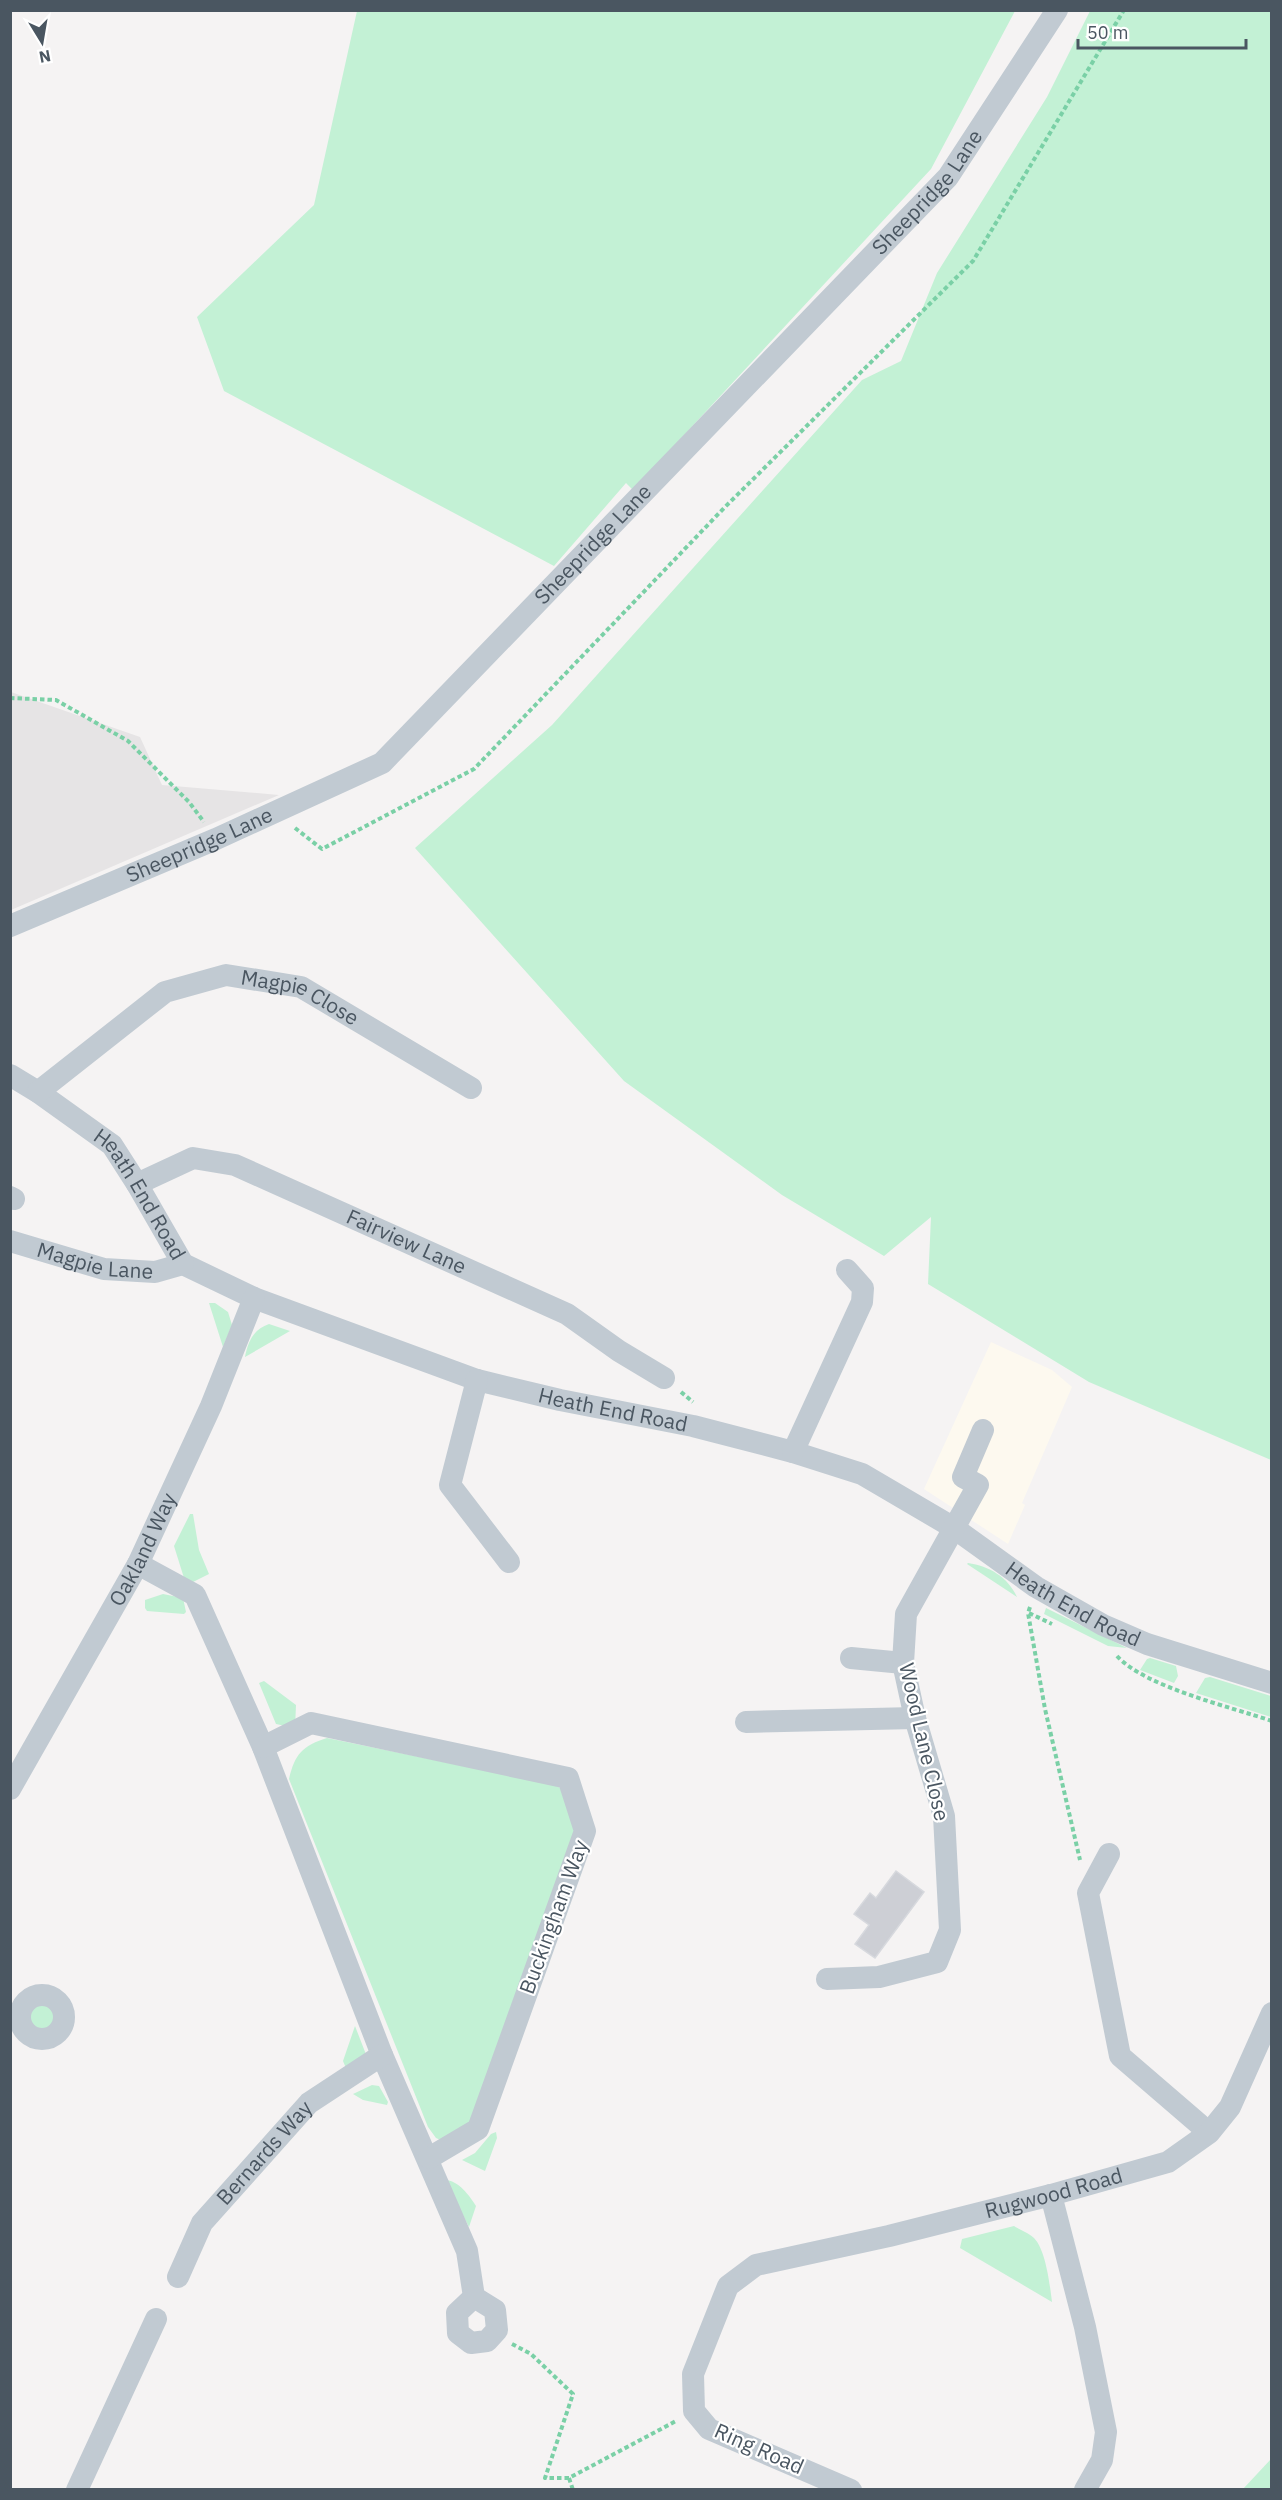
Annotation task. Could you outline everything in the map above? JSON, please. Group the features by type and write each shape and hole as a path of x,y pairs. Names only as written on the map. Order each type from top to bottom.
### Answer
{"street":[{"name":"Sheepridge Lane","path":"10,926 216,839 382,763 948,177 1057,10"},
{"name":"Magpie Close","path":"38,1092 165,992 226,975 301,987 471,1088"},
{"name":"Heath End Road","path":"10,1075 38,1092 112,1145 183,1264 254,1298 477,1380 560,1400 693,1426 793,1452 862,1474 954,1528 1036,1587 1103,1625 1147,1644 1272,1683"},
{"name":"Fairview Lane","path":"137,1184 193,1158 235,1165 567,1314 619,1351 664,1378"},
{"name":"Magpie Lane","path":"10,1241 104,1269 155,1272 183,1264"},
{"path":"793,1452 862,1302 863,1288 847,1270"},
{"name":"Oakland Way","path":"10,1789 138,1564 211,1406 254,1298"},
{"path":"477,1380 450,1485 509,1562"},
{"name":"Wood Lane Close","path":"827,1978 879,1977 937,1962 950,1930 944,1816 915,1718 903,1663 906,1614 978,1485 963,1478 983,1430"},
{"path":"138,1564 195,1594 263,1747 382,2055 429,2158 467,2251 474,2297 495,2310 496,2330 487,2341 471,2343 458,2333 457,2313 474,2297"},
{"path":"850,1658 903,1663"},
{"path":"746,1722 915,1718"},
{"name":"Buckingham Way","path":"263,1747 311,1723 568,1778 585,1831 478,2130 429,2158"},
{"path":"1109,1854 1088,1893 1120,2056 1199,2124"},
{"name":"Rugwood Road","path":"756,2265 889,2236 1168,2163 1209,2133 1230,2107 1272,2013"},
{"name":"Bernards Way","path":"178,2277 202,2223 309,2103 382,2055"},
{"path":"1052,2195 1085,2327 1107,2432 1102,2460 1085,2490"},
{"name":"Ring Road","path":"756,2265 728,2286 693,2374 694,2411 709,2428 851,2490"},
{"path":"77,2490 156,2319"}],"path":[{"path":"276,812 322,849 474,769 724,508 973,261 1124,10"},
{"path":"10,698 56,700 128,741 189,802 216,839"},
{"path":"1060,1628 1028,1613 1045,1709 1088,1893"},
{"path":"1114,1653 1125,1665 1157,1682 1272,1721"},
{"path":"493,2334 531,2354 573,2394 545,2478 569,2478 677,2421"},
{"path":"569,2478 573,2490"}],"shaded area":[{"path":"11,692 140,737 162,785 279,795 11,910"},
{"path":"991,1342 1052,1370 1072,1387 1022,1503 1025,1505 1008,1544 924,1489"}],"green space":[{"path":"357,11 1015,11 931,169 633,490 626,483 554,566 224,391 197,317 314,205"},
{"path":"1090,11 1271,11 1271,1460 1089,1382 928,1284 931,1217 884,1256 782,1195 624,1081 415,848 552,725 862,380 901,361 937,273 1047,97"},
{"path":"209,1303 215,1303 228,1312 232,1325 223,1347"},
{"path":"269,1324 290,1331 245,1357 252,1336"},
{"path":"190,1514 193,1514 199,1550 209,1574 193,1582 184,1578 174,1546"},
{"path":"967,1564 990,1570 1003,1578 1017,1597"},
{"path":"163,1594 183,1598 186,1612 184,1614 147,1611 145,1600"},
{"path":"1046,1608 1127,1648 1108,1646 1044,1614"},
{"path":"1150,1658 1176,1666 1178,1676 1174,1683 1140,1670"},
{"path":"1210,1677 1271,1696 1271,1717 1196,1693 1205,1678"},
{"path":"264,1681 296,1705 295,1728 276,1724 259,1683"},
{"path":"327,1738 552,1784 571,1793 581,1817 470,2136 447,2143 436,2138 428,2127 289,1779 294,1763 301,1752 311,1744"},
{"path":"44,2001 55,2005 59,2016 55,2027 44,2031 33,2027 29,2016 33,2005"},
{"path":"355,2026 367,2057 348,2073 343,2061"},
{"path":"372,2085 379,2086 388,2102 387,2105 363,2100 353,2094"},
{"path":"496,2132 497,2138 485,2171 462,2160 475,2153 491,2134"},
{"path":"445,2180 459,2186 476,2206 469,2227"},
{"path":"1014,2226 1032,2236 1042,2251 1052,2302 960,2248 962,2239"},
{"path":"1271,2459 1271,2489 1243,2489"}],"building":[{"path":"896,1871 924,1892 875,1958 855,1944 869,1925 854,1914 870,1893 876,1898"}]}
